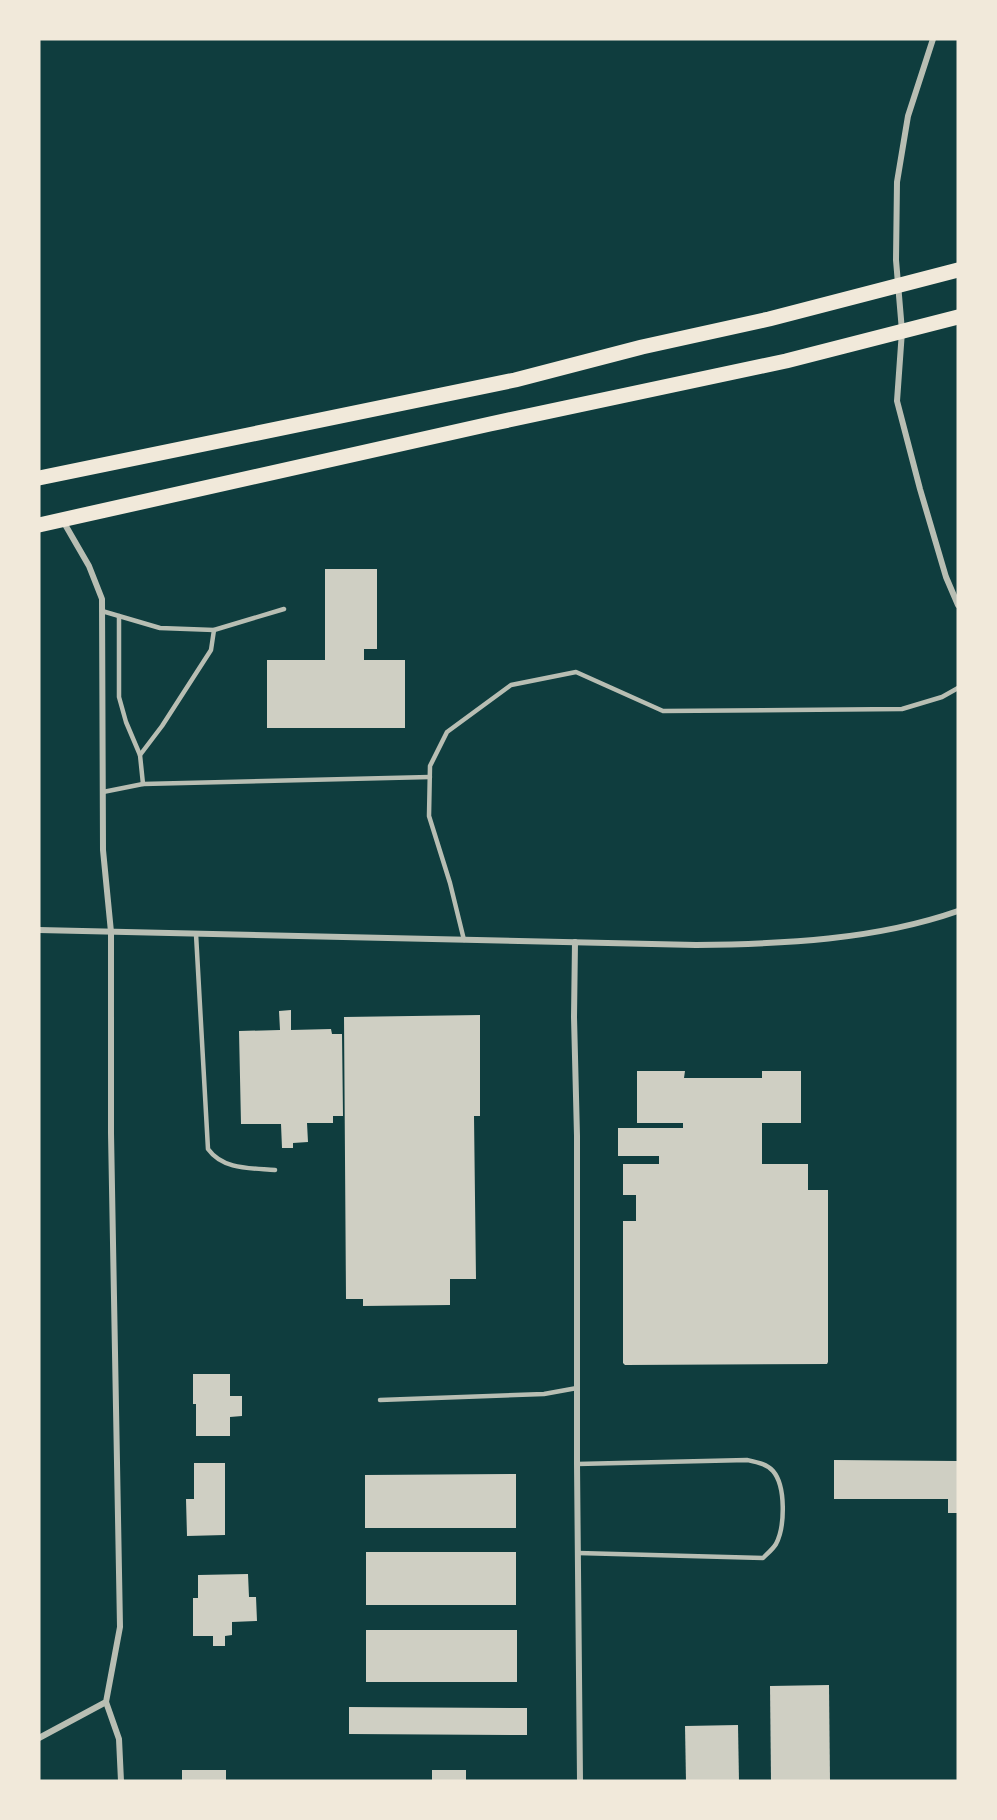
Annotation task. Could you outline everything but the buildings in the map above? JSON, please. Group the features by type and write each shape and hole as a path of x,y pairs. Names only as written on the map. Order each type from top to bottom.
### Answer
{"main road":[{"path":"39,478 515,380 958,270"},
{"path":"39,525 480,426 786,361 958,317"}],"street":[{"path":"933,39 908,116 897,182 895,213 902,331 897,401 946,577 958,605"},
{"path":"62,520 89,566 102,599 103,850 111,932 111,1133 120,1627 106,1702 119,1739 121,1781"},
{"path":"39,930 696,945 749,944 862,934 902,927 958,911"},
{"path":"575,942 574,1017 578,1136 577,1464 580,1781"},
{"path":"39,1738 106,1702"}],"lane":[{"path":"102,611 160,628 214,630 284,609"},
{"path":"119,616 119,697 126,722 140,755 143,784"},
{"path":"140,755 162,726 211,650 214,630"},
{"path":"464,940 450,883 429,816 430,766 447,732 511,686 576,672 663,711 902,709 942,697 958,687"},
{"path":"103,792 143,784 430,777"},
{"path":"196,934 208,1149 214,1158 235,1167 275,1170"},
{"path":"380,1400 544,1394 577,1388"},
{"path":"577,1464 747,1460 771,1469 780,1480 783,1519 775,1546 763,1558 578,1553"}]}
